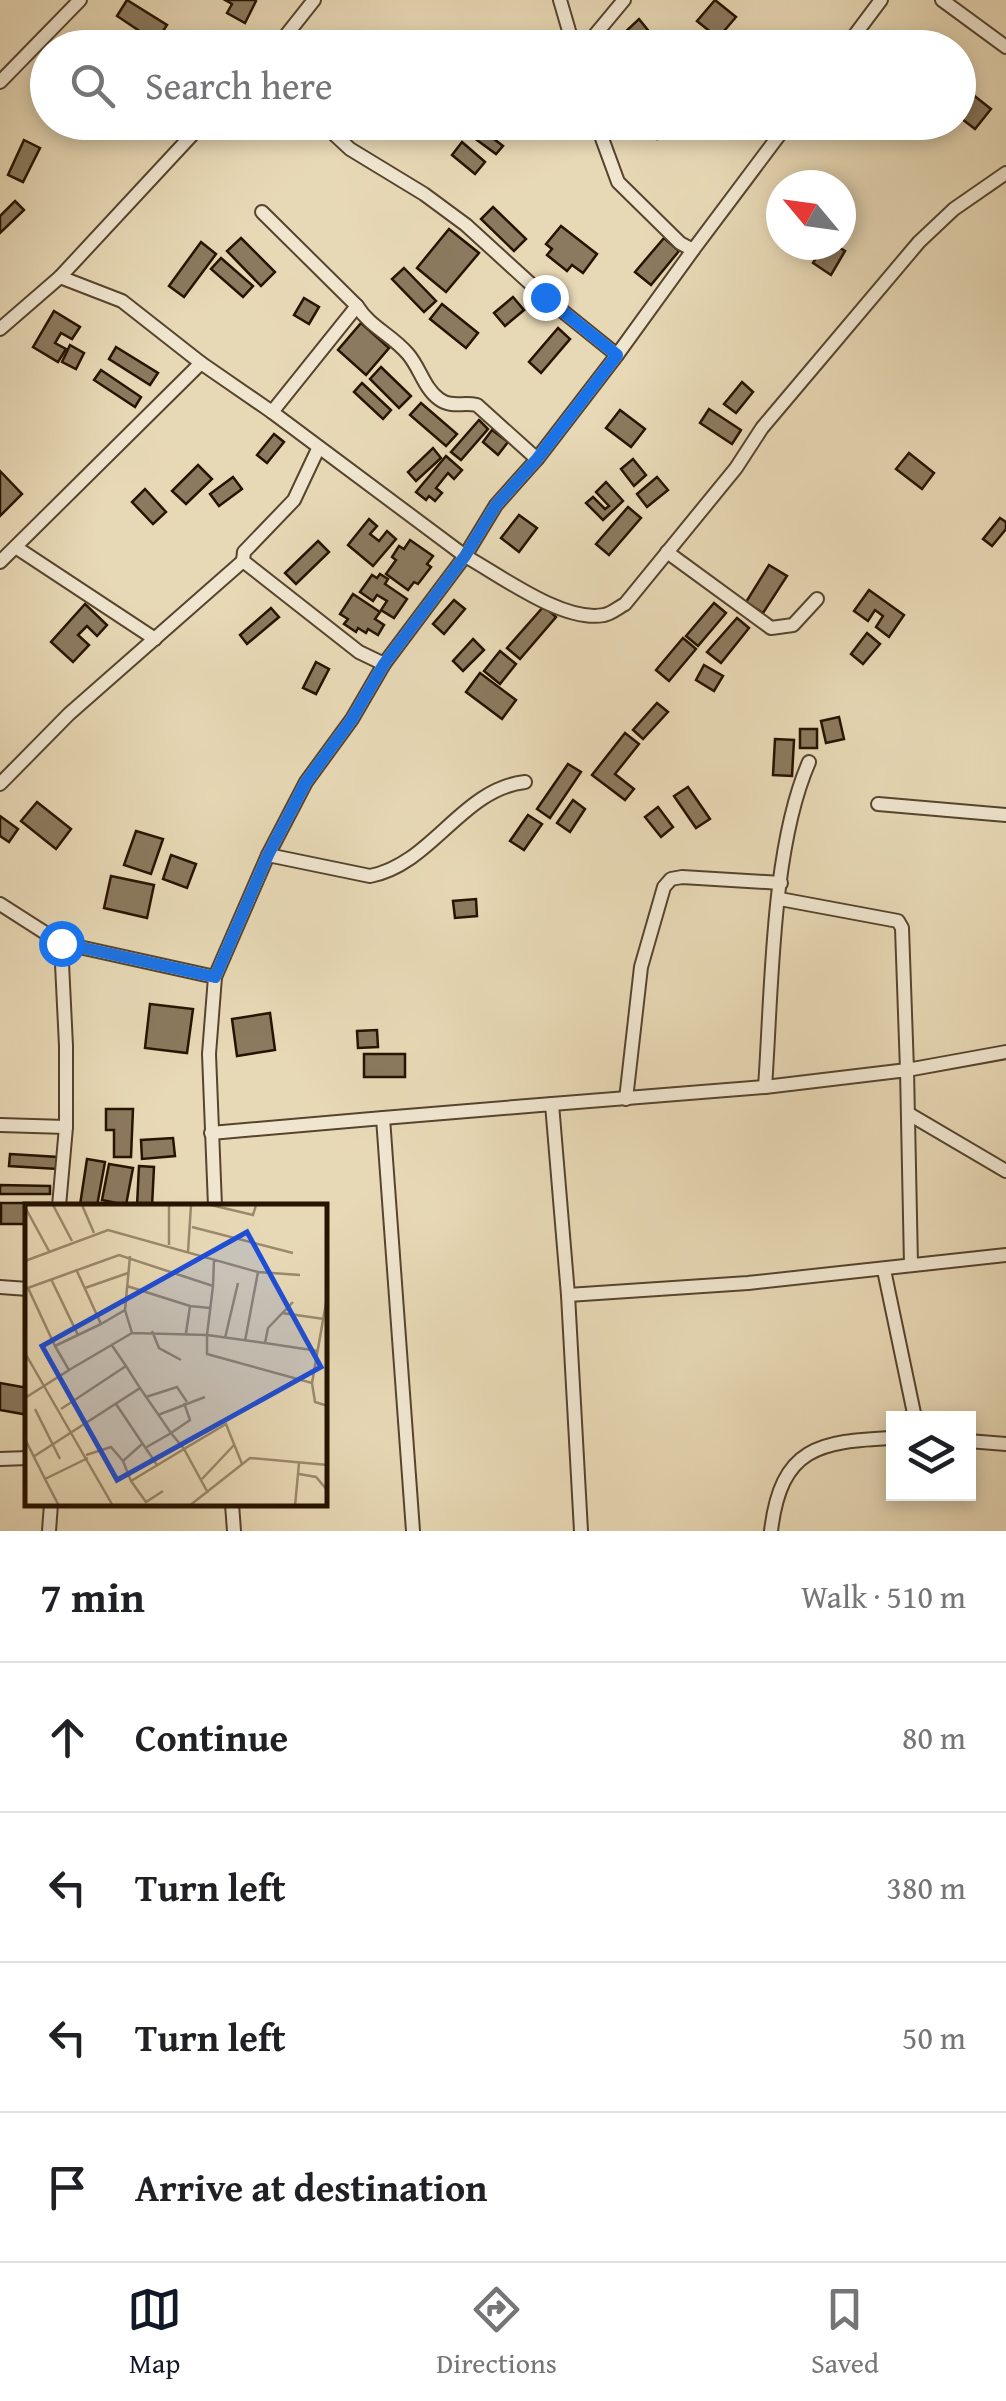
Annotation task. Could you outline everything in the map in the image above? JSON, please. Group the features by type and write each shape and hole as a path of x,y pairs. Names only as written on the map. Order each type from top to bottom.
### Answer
{"street":[{"path":"51,30 80,0"},
{"path":"290,30 314,0"},
{"path":"560,0 569,30"},
{"path":"599,30 624,0"},
{"path":"858,30 881,0"},
{"path":"942,0 1006,48"},
{"path":"0,82 30,51"},
{"path":"0,329 60,276 187,140"},
{"path":"341,140 466,225 545,297 617,355"},
{"path":"603,140 618,182 680,243 693,250"},
{"path":"215,1204 209,1054 215,977 268,855 306,782 352,719 384,664 465,556 496,505 537,459 617,355 776,140"},
{"path":"60,276 122,301 465,556 550,604 575,613 604,615 626,604 736,468 762,428 918,242 1006,172"},
{"path":"262,212 366,319 408,354 426,386 438,398 450,405 477,405 537,459"},
{"path":"272,412 357,306"},
{"path":"0,562 201,363"},
{"path":"0,784 69,714 243,561 244,552 294,500 318,449"},
{"path":"16,548 155,638"},
{"path":"667,552 772,628 792,625 818,599"},
{"path":"243,561 358,652 384,664"},
{"path":"765,1087 781,883 797,789 809,762"},
{"path":"268,855 370,876 386,873 462,818 487,792 525,782"},
{"path":"878,804 1006,814"},
{"path":"626,1099 641,967 664,887 682,877 781,883"},
{"path":"780,900 898,921 902,928 910,1114 911,1265"},
{"path":"0,904 61,943 215,977"},
{"path":"60,1204 66,1127 61,943"},
{"path":"210,1133 765,1087 907,1070 1006,1052"},
{"path":"552,1104 582,1531"},
{"path":"910,1114 1006,1171"},
{"path":"384,1118 413,1531"},
{"path":"0,1125 66,1127"},
{"path":"568,1294 884,1270 1006,1255"},
{"path":"884,1270 914,1411"},
{"path":"0,1287 25,1289"},
{"path":"771,1531 781,1484 800,1460 825,1443 886,1439"},
{"path":"976,1442 1006,1444"},
{"path":"0,1459 25,1458"},
{"path":"48,1531 52,1506"},
{"path":"232,1506 234,1531"}],"building":[{"path":"127,0 167,25 164,30 138,30 117,16"},
{"path":"225,0 256,1 245,23 227,13 232,4"},
{"path":"715,0 736,17 725,30 708,30 697,21"},
{"path":"639,19 648,30 627,30"},
{"path":"976,97 991,109 976,128"},
{"path":"24,140 40,148 23,182 8,175"},
{"path":"477,140 495,140 503,146 496,154"},
{"path":"462,142 485,162 475,174 452,155"},
{"path":"15,201 24,210 0,233 0,216"},
{"path":"493,207 526,239 514,251 481,219"},
{"path":"561,226 597,254 583,273 572,265 567,271 547,255 552,249 546,244"},
{"path":"449,229 479,253 446,292 417,268"},
{"path":"241,238 275,272 261,286 227,251"},
{"path":"664,238 679,251 651,285 635,272"},
{"path":"201,242 216,254 184,297 169,286"},
{"path":"221,258 253,286 243,297 211,269"},
{"path":"815,260 840,260 831,275 813,263"},
{"path":"404,268 436,301 424,312 392,279"},
{"path":"513,297 524,310 505,326 494,313"},
{"path":"304,298 319,307 309,324 294,315"},
{"path":"442,304 478,333 466,348 430,319"},
{"path":"54,311 80,327 72,339 61,333 55,343 66,349 58,362 33,347"},
{"path":"361,323 389,348 366,375 338,350"},
{"path":"558,328 570,339 541,373 529,362"},
{"path":"70,345 84,353 76,369 62,362"},
{"path":"116,347 158,373 150,385 109,359"},
{"path":"381,367 411,396 399,408 370,379"},
{"path":"101,370 141,397 135,407 94,380"},
{"path":"742,382 753,392 736,413 724,404"},
{"path":"362,383 391,410 383,419 354,392"},
{"path":"421,403 457,434 446,446 410,415"},
{"path":"709,409 741,430 732,444 700,423"},
{"path":"620,410 645,429 631,447 606,428"},
{"path":"479,420 488,429 461,460 451,452"},
{"path":"492,430 508,442 498,455 483,442"},
{"path":"274,434 284,442 267,463 257,455"},
{"path":"433,448 441,458 416,481 408,472"},
{"path":"909,453 934,473 922,489 896,469"},
{"path":"446,456 462,470 454,479 448,473 436,488 442,493 435,501 429,496 426,500 416,492"},
{"path":"633,459 646,475 634,486 621,469"},
{"path":"198,465 212,479 186,504 172,491"},
{"path":"0,471 22,494 0,516"},
{"path":"233,477 242,489 219,506 210,494"},
{"path":"657,477 668,490 647,507 637,494"},
{"path":"606,482 623,501 603,520 586,503 593,497 605,509 609,506 596,492"},
{"path":"145,489 166,512 153,524 132,502"},
{"path":"628,507 641,518 609,555 596,544"},
{"path":"519,515 537,528 519,552 501,538"},
{"path":"1000,518 1006,522 1006,529 992,546 983,539"},
{"path":"369,519 377,526 370,534 379,541 387,531 396,539 373,566 348,545"},
{"path":"410,540 433,556 427,564 431,567 408,590 386,574 396,560 392,557 399,546 404,549"},
{"path":"318,541 329,552 296,584 285,573"},
{"path":"769,565 787,576 763,613 746,602"},
{"path":"380,574 388,579 385,584 407,599 394,618 381,610 387,601 377,595 373,601 360,592 372,575 377,578"},
{"path":"869,590 904,615 889,637 876,627 883,616 875,610 868,621 854,611"},
{"path":"353,594 380,612 375,619 384,625 378,635 368,629 366,633 358,628 356,632 344,624 348,619 340,614"},
{"path":"454,600 465,609 444,634 433,624"},
{"path":"714,603 726,613 698,646 686,636"},
{"path":"85,604 107,625 97,636 87,626 78,635 89,645 73,662 51,642"},
{"path":"544,606 556,617 520,659 507,648"},
{"path":"271,608 279,617 247,644 240,635"},
{"path":"737,618 749,628 721,663 707,652"},
{"path":"867,633 880,644 863,664 851,654"},
{"path":"683,638 696,649 669,681 656,670"},
{"path":"473,639 484,650 463,671 453,661"},
{"path":"500,651 516,664 500,684 484,671"},
{"path":"316,662 329,669 316,694 303,688"},
{"path":"704,665 723,676 714,691 696,680"},
{"path":"480,673 516,700 502,719 466,692"},
{"path":"657,703 668,712 643,739 633,730"},
{"path":"839,717 844,739 826,743 821,721"},
{"path":"800,729 817,729 817,748 800,748"},
{"path":"625,733 639,744 615,774 634,789 625,800 592,775"},
{"path":"775,739 794,740 792,776 773,775"},
{"path":"568,764 581,772 550,818 537,809"},
{"path":"688,787 710,819 696,828 674,796"},
{"path":"573,800 585,809 570,832 557,823"},
{"path":"37,802 71,829 56,849 21,821"},
{"path":"658,807 673,827 661,837 645,817"},
{"path":"528,815 542,824 524,850 510,841"},
{"path":"0,816 18,829 9,842 0,836"},
{"path":"136,831 163,839 151,874 124,865"},
{"path":"171,855 196,864 187,888 163,879"},
{"path":"111,876 154,885 147,918 104,908"},
{"path":"476,899 477,916 455,918 453,901"},
{"path":"150,1004 193,1009 187,1053 145,1048"},
{"path":"270,1013 275,1050 237,1056 232,1019"},
{"path":"377,1030 378,1047 358,1048 357,1031"},
{"path":"364,1054 405,1054 405,1077 364,1077"},
{"path":"106,1109 133,1109 131,1157 114,1157 114,1130 106,1130"},
{"path":"173,1138 175,1156 142,1159 141,1140"},
{"path":"10,1154 58,1157 57,1169 9,1166"},
{"path":"87,1159 105,1162 97,1204 80,1204"},
{"path":"109,1164 133,1168 126,1204 102,1200"},
{"path":"139,1166 154,1167 152,1204 137,1204"},
{"path":"0,1185 50,1186 50,1194 0,1194"},
{"path":"1,1203 49,1203 25,1204 25,1224 1,1224"},
{"path":"0,1383 25,1387 25,1414 0,1410"}],"route":[{"path":"61,943 215,977 268,855 306,782 352,719 384,664 465,556 496,505 537,459 617,355 545,297"}]}
